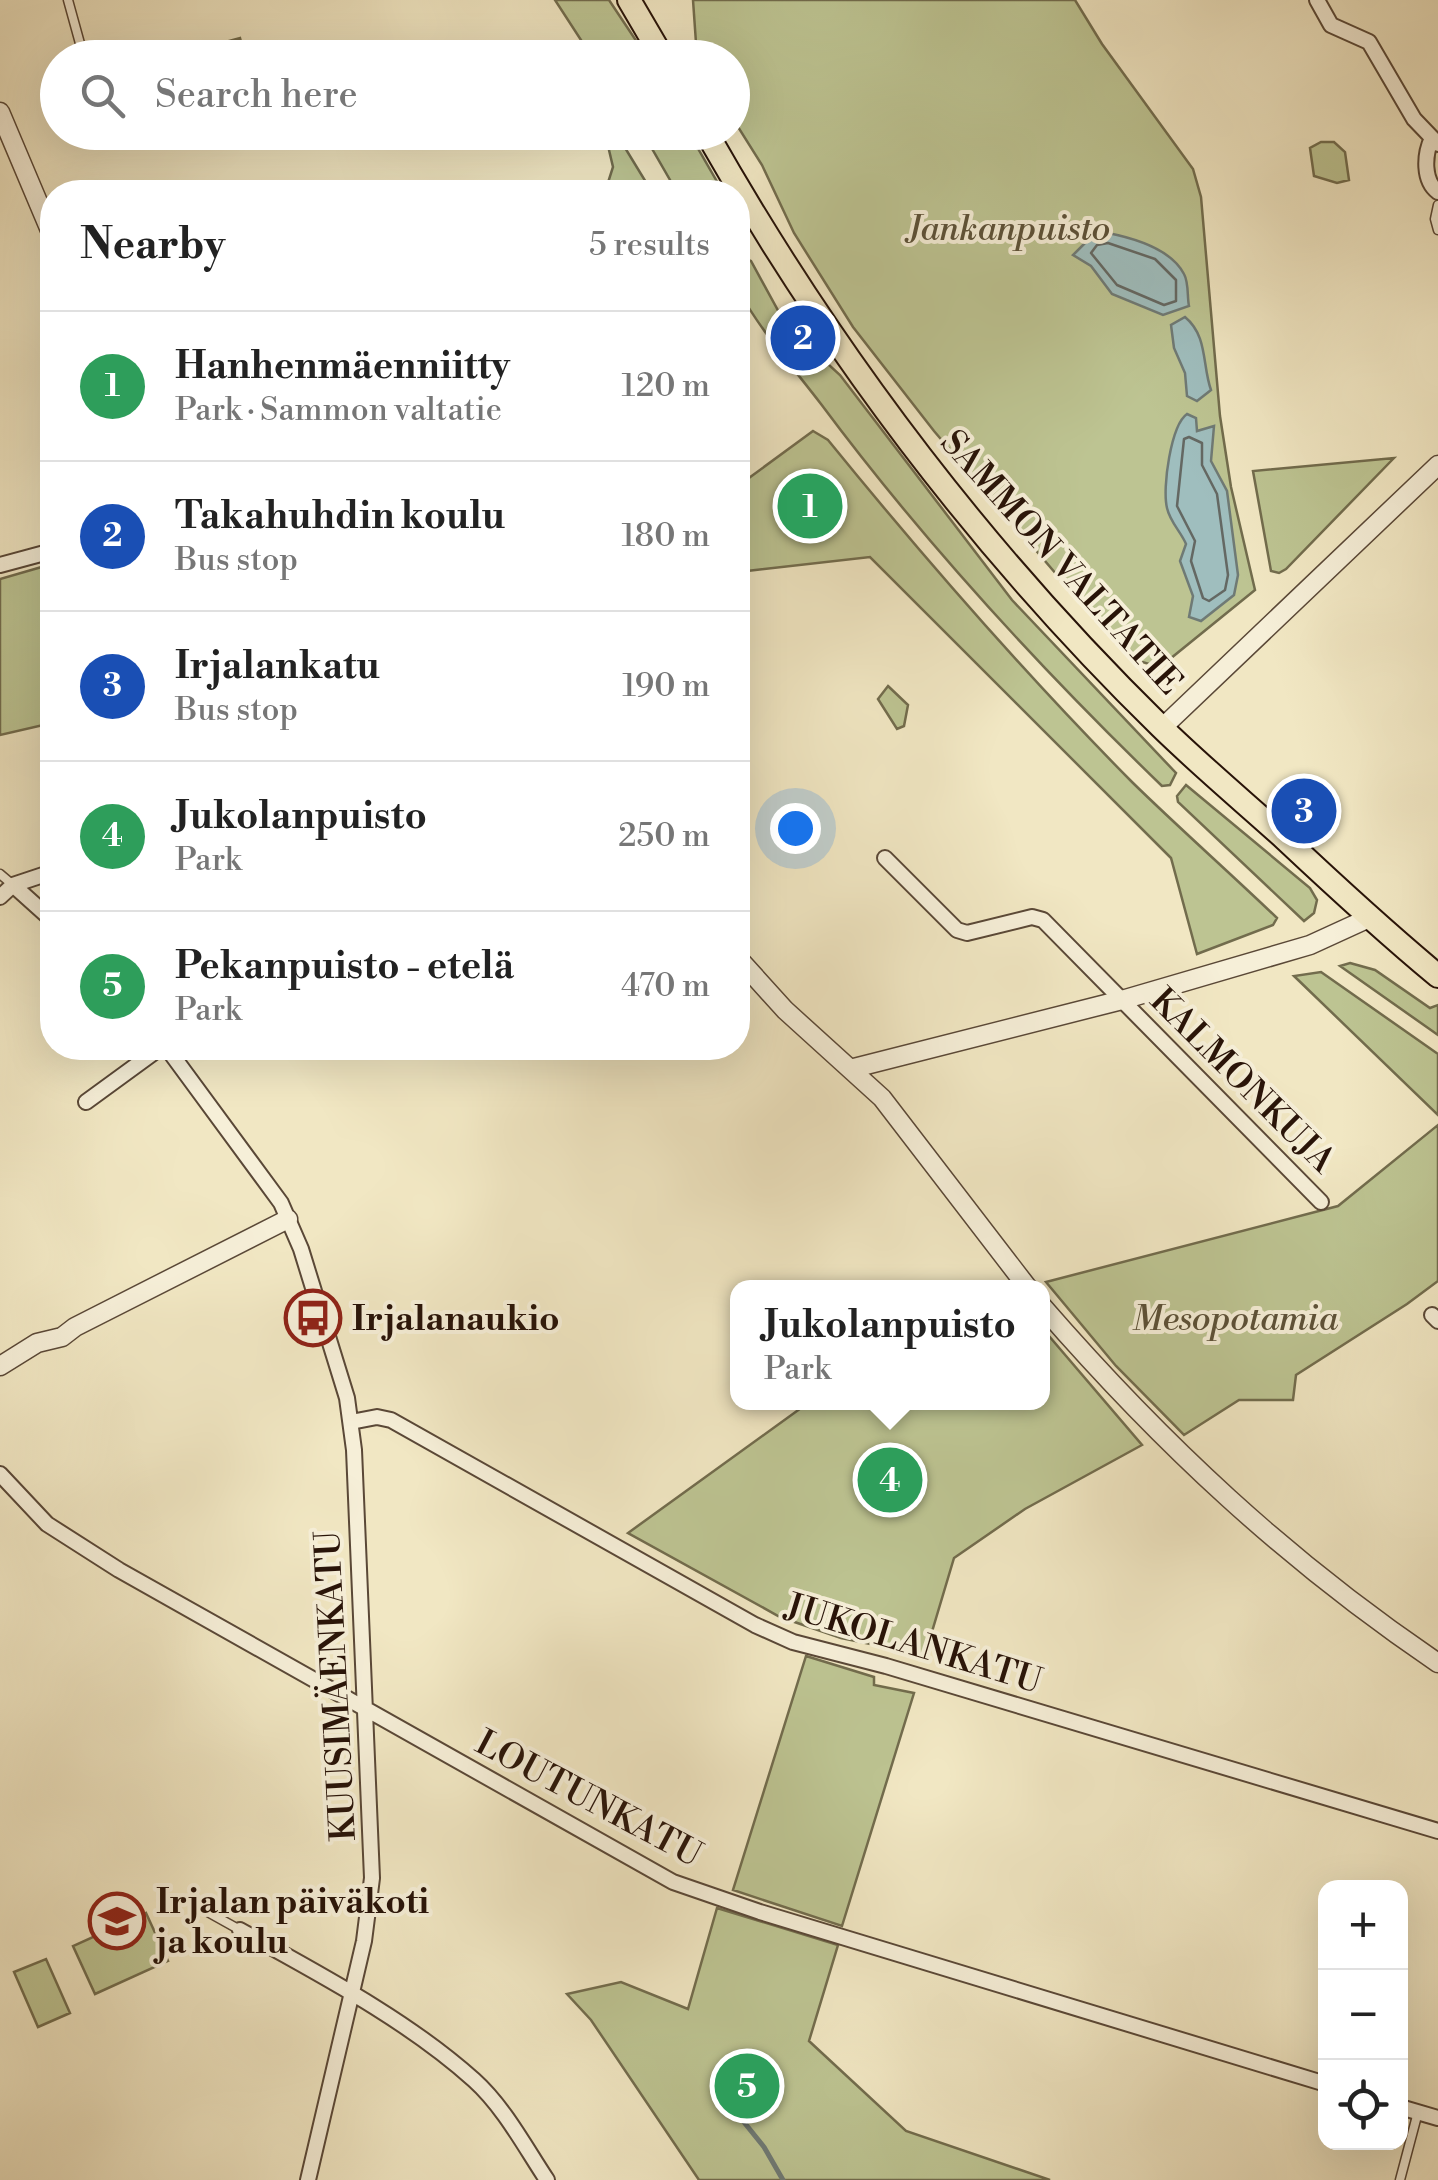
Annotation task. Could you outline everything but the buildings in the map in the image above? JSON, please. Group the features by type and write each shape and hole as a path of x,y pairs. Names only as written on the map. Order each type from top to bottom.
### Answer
{"main road":[{"path":"629,0 652,40"},
{"name":"SAMMON VALTATIE","path":"716,150 734,180"},
{"name":"SAMMON VALTATIE","path":"750,208 821,322 918,454 996,550 1162,728 1438,976"}],"street":[{"path":"1317,0 1331,25 1368,42 1414,119 1435,141 1428,146 1427,167 1429,183 1438,192"},
{"path":"0,112 40,207"},
{"path":"1162,728 1438,465"},
{"path":"0,565 40,554"},
{"name":"KALMONKUJA","path":"886,858 957,930 967,933 1032,917 1043,920 1321,1202"},
{"path":"0,897 13,885 40,876"},
{"path":"13,885 40,909"},
{"path":"850,1069 1122,1000 1310,945 1369,918"},
{"path":"750,971 785,1010 882,1098 1022,1280"},
{"path":"86,1102 147,1060"},
{"path":"174,1060 245,1150 281,1203 316,1298 351,1422"},
{"path":"0,1366 34,1345 58,1339 288,1220"},
{"path":"1050,1315 1103,1376 1240,1512 1340,1593 1438,1663"},
{"name":"JUKOLANKATU","path":"351,1422 378,1417 391,1420 755,1625 793,1642 886,1666 1438,1831"},
{"name":"KUUSIMÄENKATU","path":"308,2180 353,1992 372,1878 351,1422"},
{"name":"LOUTUNKATU","path":"0,1474 47,1524 119,1570 673,1882 1318,2082"},
{"path":"240,1930 353,1992 474,2080 494,2102 547,2180"},
{"path":"1408,2109 1438,2118"}],"lane":[{"path":"68,0 79,40"},
{"path":"1438,204 1438,230"},
{"path":"0,874 13,885"},
{"path":"197,1906 240,1930"},
{"path":"1400,2180 1418,2112"}],"green space":[{"path":"555,0 609,0 636,40 581,40"},
{"name":"Jankanpuisto","path":"693,0 1075,0 1102,44 1193,169 1201,197 1220,416 1231,487 1255,590 1160,667 1142,662 1080,602 934,431 853,327 794,233 750,146 750,40 696,40"},
{"path":"1321,142 1334,142 1345,152 1349,180 1337,183 1314,176 1310,148"},
{"path":"609,150 626,150 645,180 609,180 613,167"},
{"path":"653,150 699,150 716,180 670,180"},
{"path":"750,261 798,347 805,354 816,353 840,375 1012,600 1176,773 1170,785 1162,786 984,602 900,505 750,310"},
{"path":"813,431 828,440 1053,700 1150,799 1277,918 1273,925 1197,954 1171,858 870,557 750,571 750,477"},
{"path":"1394,458 1286,569 1279,573 1271,571 1253,471"},
{"path":"40,567 40,726 0,735 0,579"},
{"path":"888,686 908,705 904,726 897,729 878,699"},
{"path":"1186,785 1310,888 1317,900 1314,913 1304,921 1178,802 1177,796"},
{"path":"1350,963 1375,970 1430,1008 1438,1005 1438,1035 1340,966"},
{"path":"1321,972 1438,1054 1438,1115 1294,976"},
{"name":"Mesopotamia","path":"1438,1125 1438,1281 1296,1375 1293,1400 1239,1400 1184,1435 1116,1366 1050,1287 1050,1281 1338,1206"},
{"path":"1050,1337 1142,1445 1025,1509 954,1558 925,1655 841,1638 780,1617 628,1533 798,1410 1050,1410"},
{"path":"806,1656 874,1677 874,1685 914,1693 842,1926 733,1890"},
{"path":"717,1908 838,1945 809,2041 906,2131 1050,2180 699,2180 591,2020 567,1994 621,1982 688,2009"},
{"path":"146,1913 168,1961 95,1994 73,1946"},
{"path":"46,1959 70,2013 38,2027 14,1972"}],"water":[{"path":"1108,233 1161,251 1178,265 1186,278 1189,306 1163,315 1112,294 1091,266 1073,255 1092,236"},
{"path":"1185,317 1198,333 1211,390 1197,401 1187,396 1185,373 1174,348 1171,325"},
{"path":"1187,414 1196,418 1197,431 1214,426 1211,461 1227,491 1238,575 1234,595 1201,621 1189,617 1193,596 1180,561 1186,544 1171,518 1166,499 1172,443"}],"waterway":[{"path":"739,2116 764,2147 783,2180"}],"place":[{"name":"Takahuhdin koulu","path":"803,338"},
{"name":"Hanhenmäenniitty","path":"810,506"},
{"name":"Irjalankatu","path":"1304,811"},
{"name":"Irjalanaukio","path":"313,1318"},
{"name":"Jukolanpuisto","path":"890,1480"},
{"name":"Irjalan päiväkoti ja koulu","path":"117,1921"},
{"name":"Pekanpuisto - etelä","path":"747,2086"}]}
